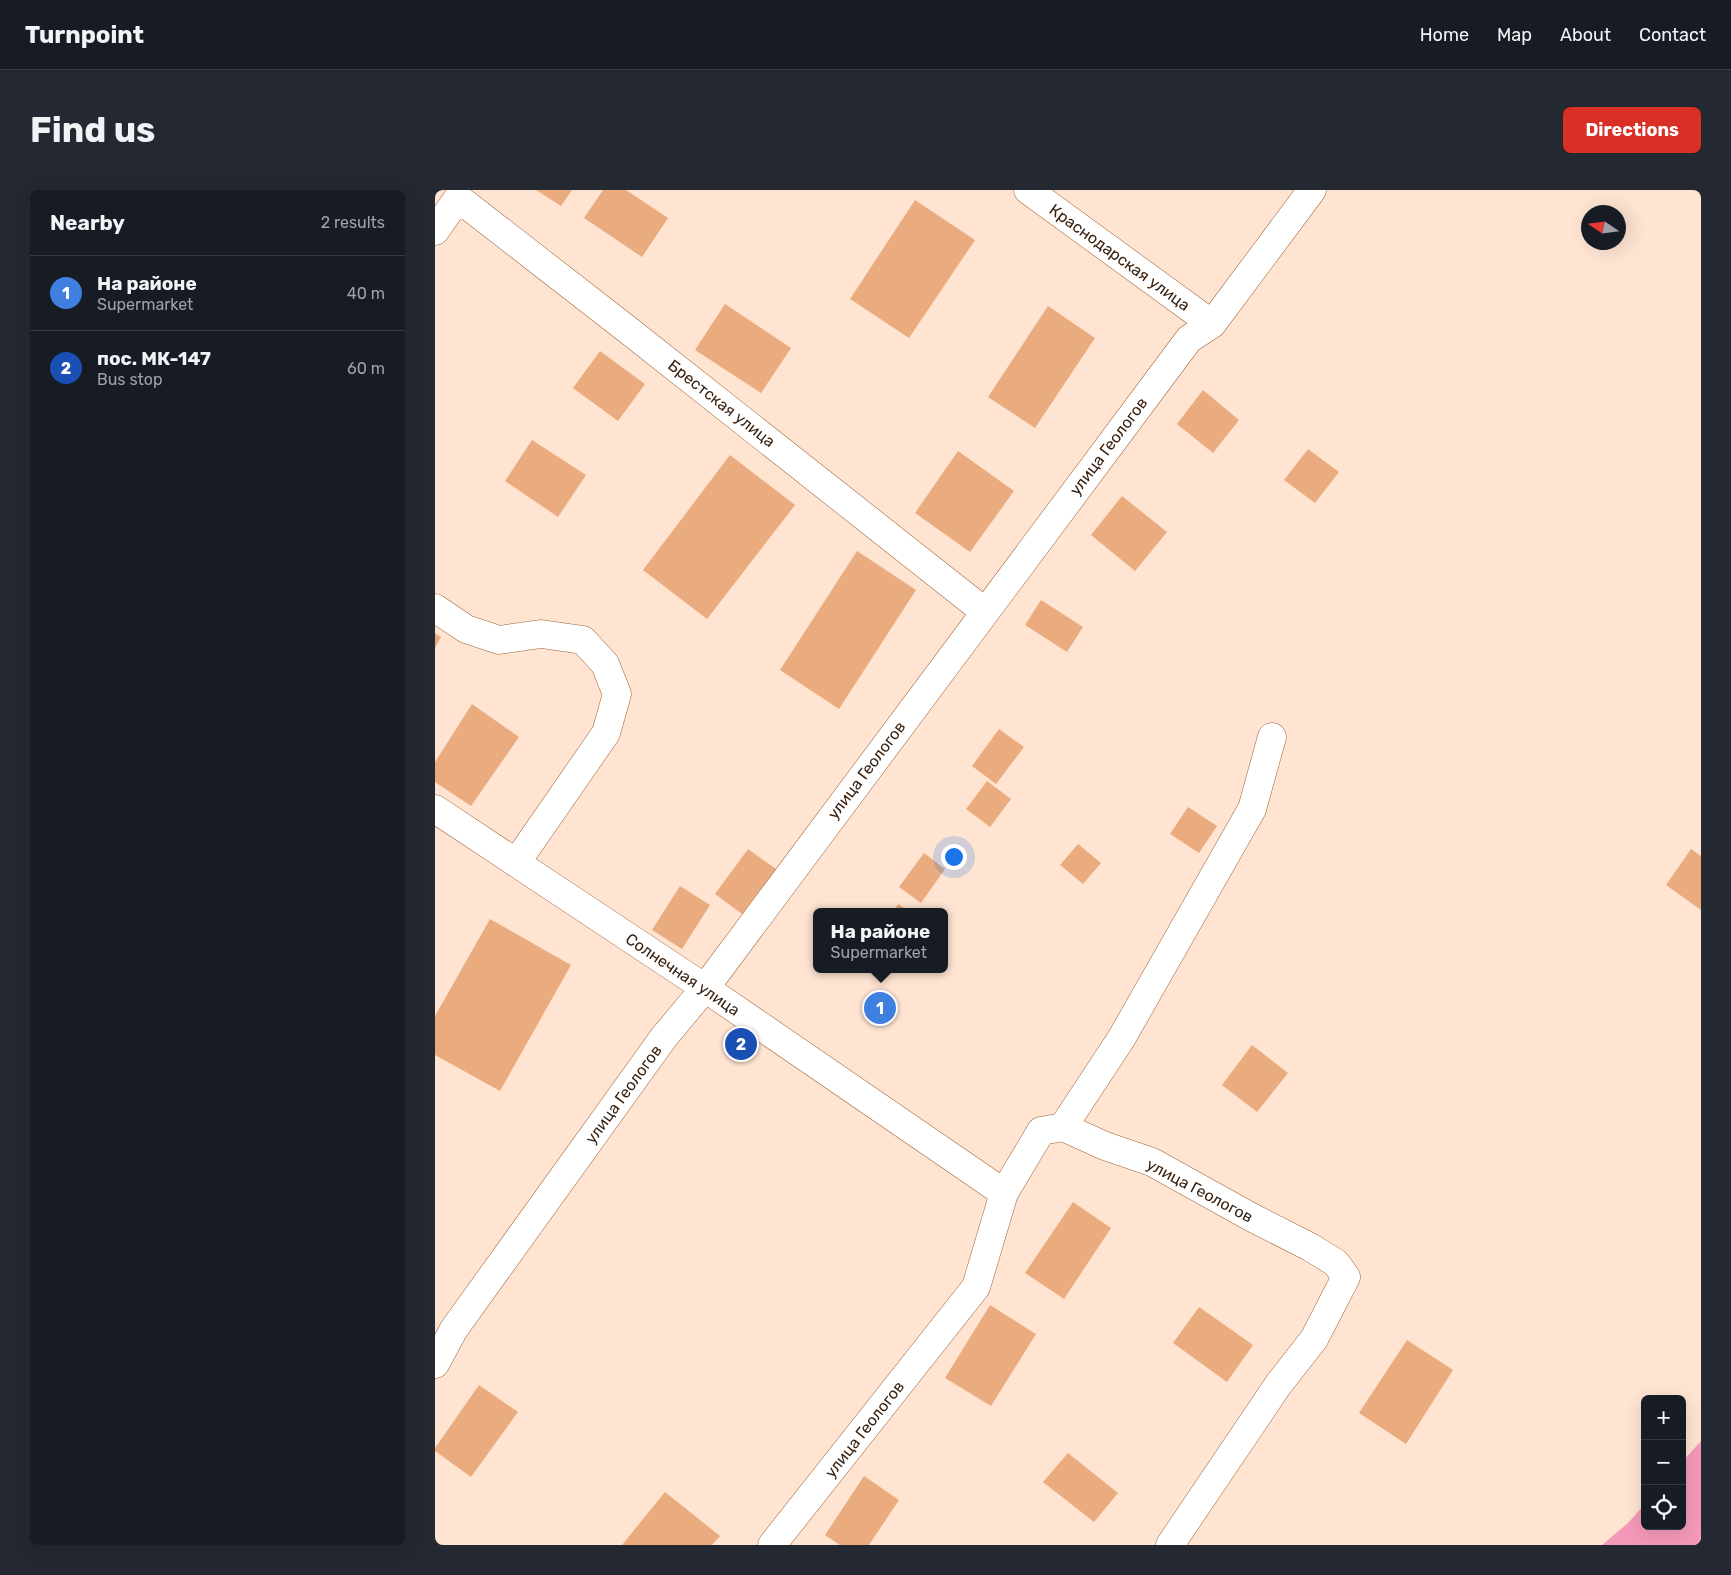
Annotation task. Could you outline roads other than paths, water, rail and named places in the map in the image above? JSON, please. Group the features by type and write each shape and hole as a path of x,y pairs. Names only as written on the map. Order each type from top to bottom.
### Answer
{"street":[{"name":"Краснодарская улица","path":"1028,190 1212,324"},
{"name":"улица Геологов","path":"435,1364 444,1323 664,1038 705,988 984,611 1189,339 1212,324 1312,190"},
{"path":"435,231 452,194"},
{"name":"Брестская улица","path":"452,194 628,330 984,611"},
{"path":"435,608 466,629 499,640 541,634 583,640 605,664 617,694 606,733 516,863"},
{"path":"1063,1127 1121,1039 1252,809 1271,737"},
{"name":"Солнечная улица","path":"435,810 705,988 1004,1193"},
{"name":"улица Геологов","path":"772,1545 976,1287 1004,1193 1041,1131 1063,1127 1105,1146 1152,1162 1251,1217 1310,1246 1336,1263 1346,1277 1314,1339 1278,1385 1169,1545"}],"place":[{"name":"На районе","path":"880,1008"},
{"name":"пос. МК-147","path":"741,1044"}]}
